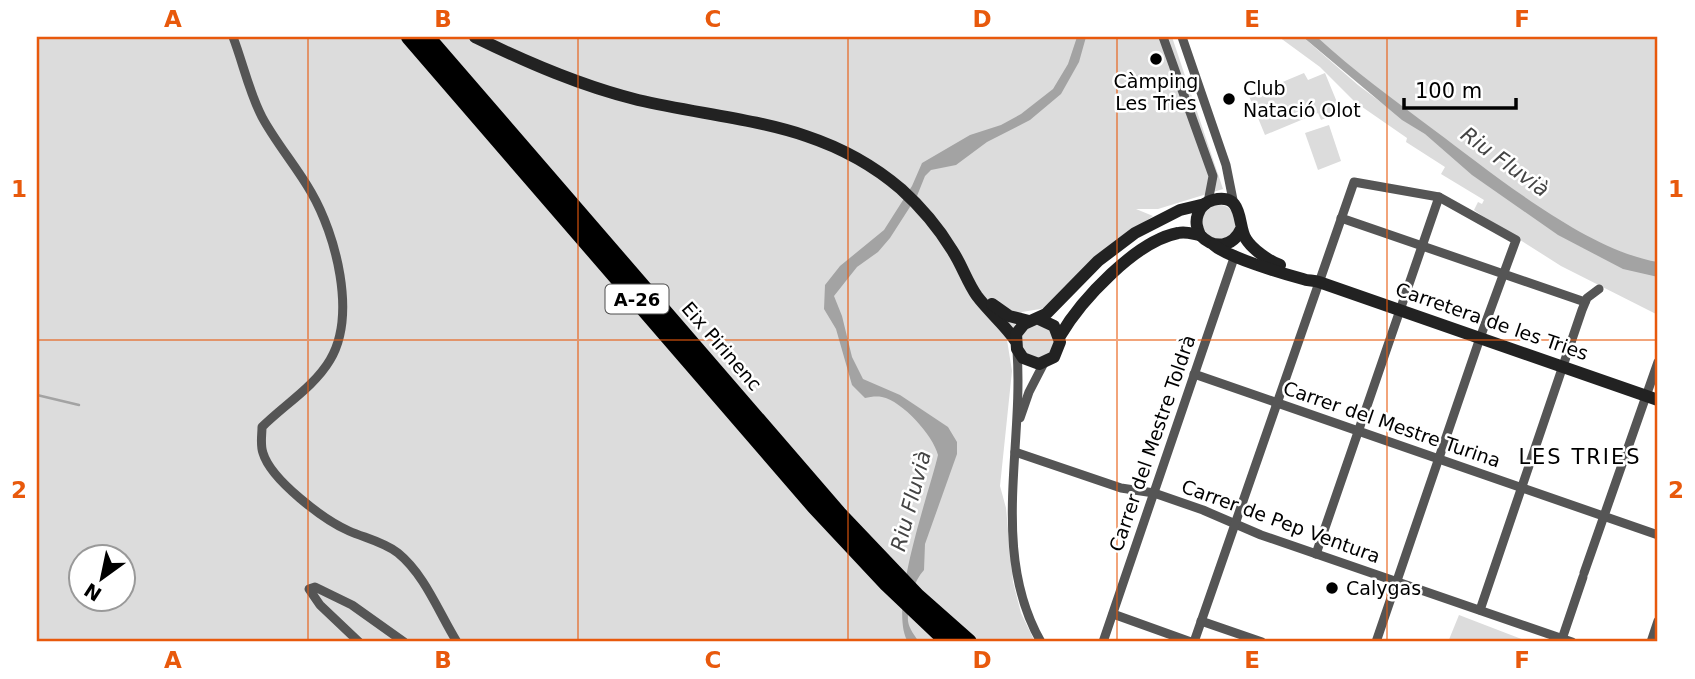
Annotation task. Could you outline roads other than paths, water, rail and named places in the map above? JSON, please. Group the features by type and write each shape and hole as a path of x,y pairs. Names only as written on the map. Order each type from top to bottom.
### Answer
{"highway":[{"name":"Eix Pirinenc","path":"409,37 865,562 950,635 969,642"},
{"name":"Eix Pirinenc","path":"427,37 867,544 950,635"}],"street":[{"path":"233,37 252,95 263,118 313,194 332,241 342,299 343,318 331,359 315,379 262,426 262,452 270,468 325,517 398,553 418,575 457,642"},
{"path":"475,37 527,63 570,79 670,107 763,123 806,135 845,151 877,170 908,195 948,243 977,295 1028,361 1044,363"},
{"path":"1163,37 1213,176 1207,203 1196,219 1200,235"},
{"path":"1017,426 1044,363 1058,353 1060,336 1070,319 1107,278 1135,256 1170,235 1183,232 1200,235 1214,245 1224,245 1233,241 1241,229 1240,214 1234,205 1226,165 1182,37"},
{"path":"1113,614 1192,642 1277,403 1316,281 1354,182 1439,197 1516,240 1376,642"},
{"path":"1316,554 1439,197"},
{"path":"1041,642 1024,600 1016,562 1012,521 1017,426 1016,345 1019,329 1053,309 1098,261 1135,233 1180,210 1219,199 1234,205"},
{"path":"1341,218 1423,244 1585,302"},
{"name":"Carretera de les Tries","path":"1241,229 1247,241 1273,262 1309,275 1316,281"},
{"name":"Carretera de les Tries","path":"1214,245 1235,256 1306,281 1316,281 1652,398"},
{"name":"Carrer del Mestre Toldrà","path":"1103,642 1235,256"},
{"path":"964,271 998,309 1013,318 1050,322 1060,336"},
{"path":"1480,610 1585,302 1599,289"},
{"path":"1561,640 1604,517 1652,398 1658,362"},
{"name":"Carrer del Mestre Turina","path":"1194,374 1658,535"},
{"name":"Carrer de Pep Ventura","path":"1015,452 1121,488 1154,493 1316,554 1572,642"},
{"path":"359,642 320,606 309,589 315,587 352,605 404,642"},
{"path":"1201,621 1262,642"},
{"path":"1651,642 1658,621"}],"waterway":[{"path":"37,395 79,405"}],"place":[{"name":"Càmping Les Tries","path":"1156,59"},
{"name":"Club Natació Olot","path":"1229,99"},
{"name":"Calygas","path":"1332,588"}],"district":[{"name":"LES TRIES","path":"1580,457"}],"water label":[{"name":"Riu Fluvià","path":"1505,162"},
{"name":"Riu Fluvià","path":"911,501"}]}
